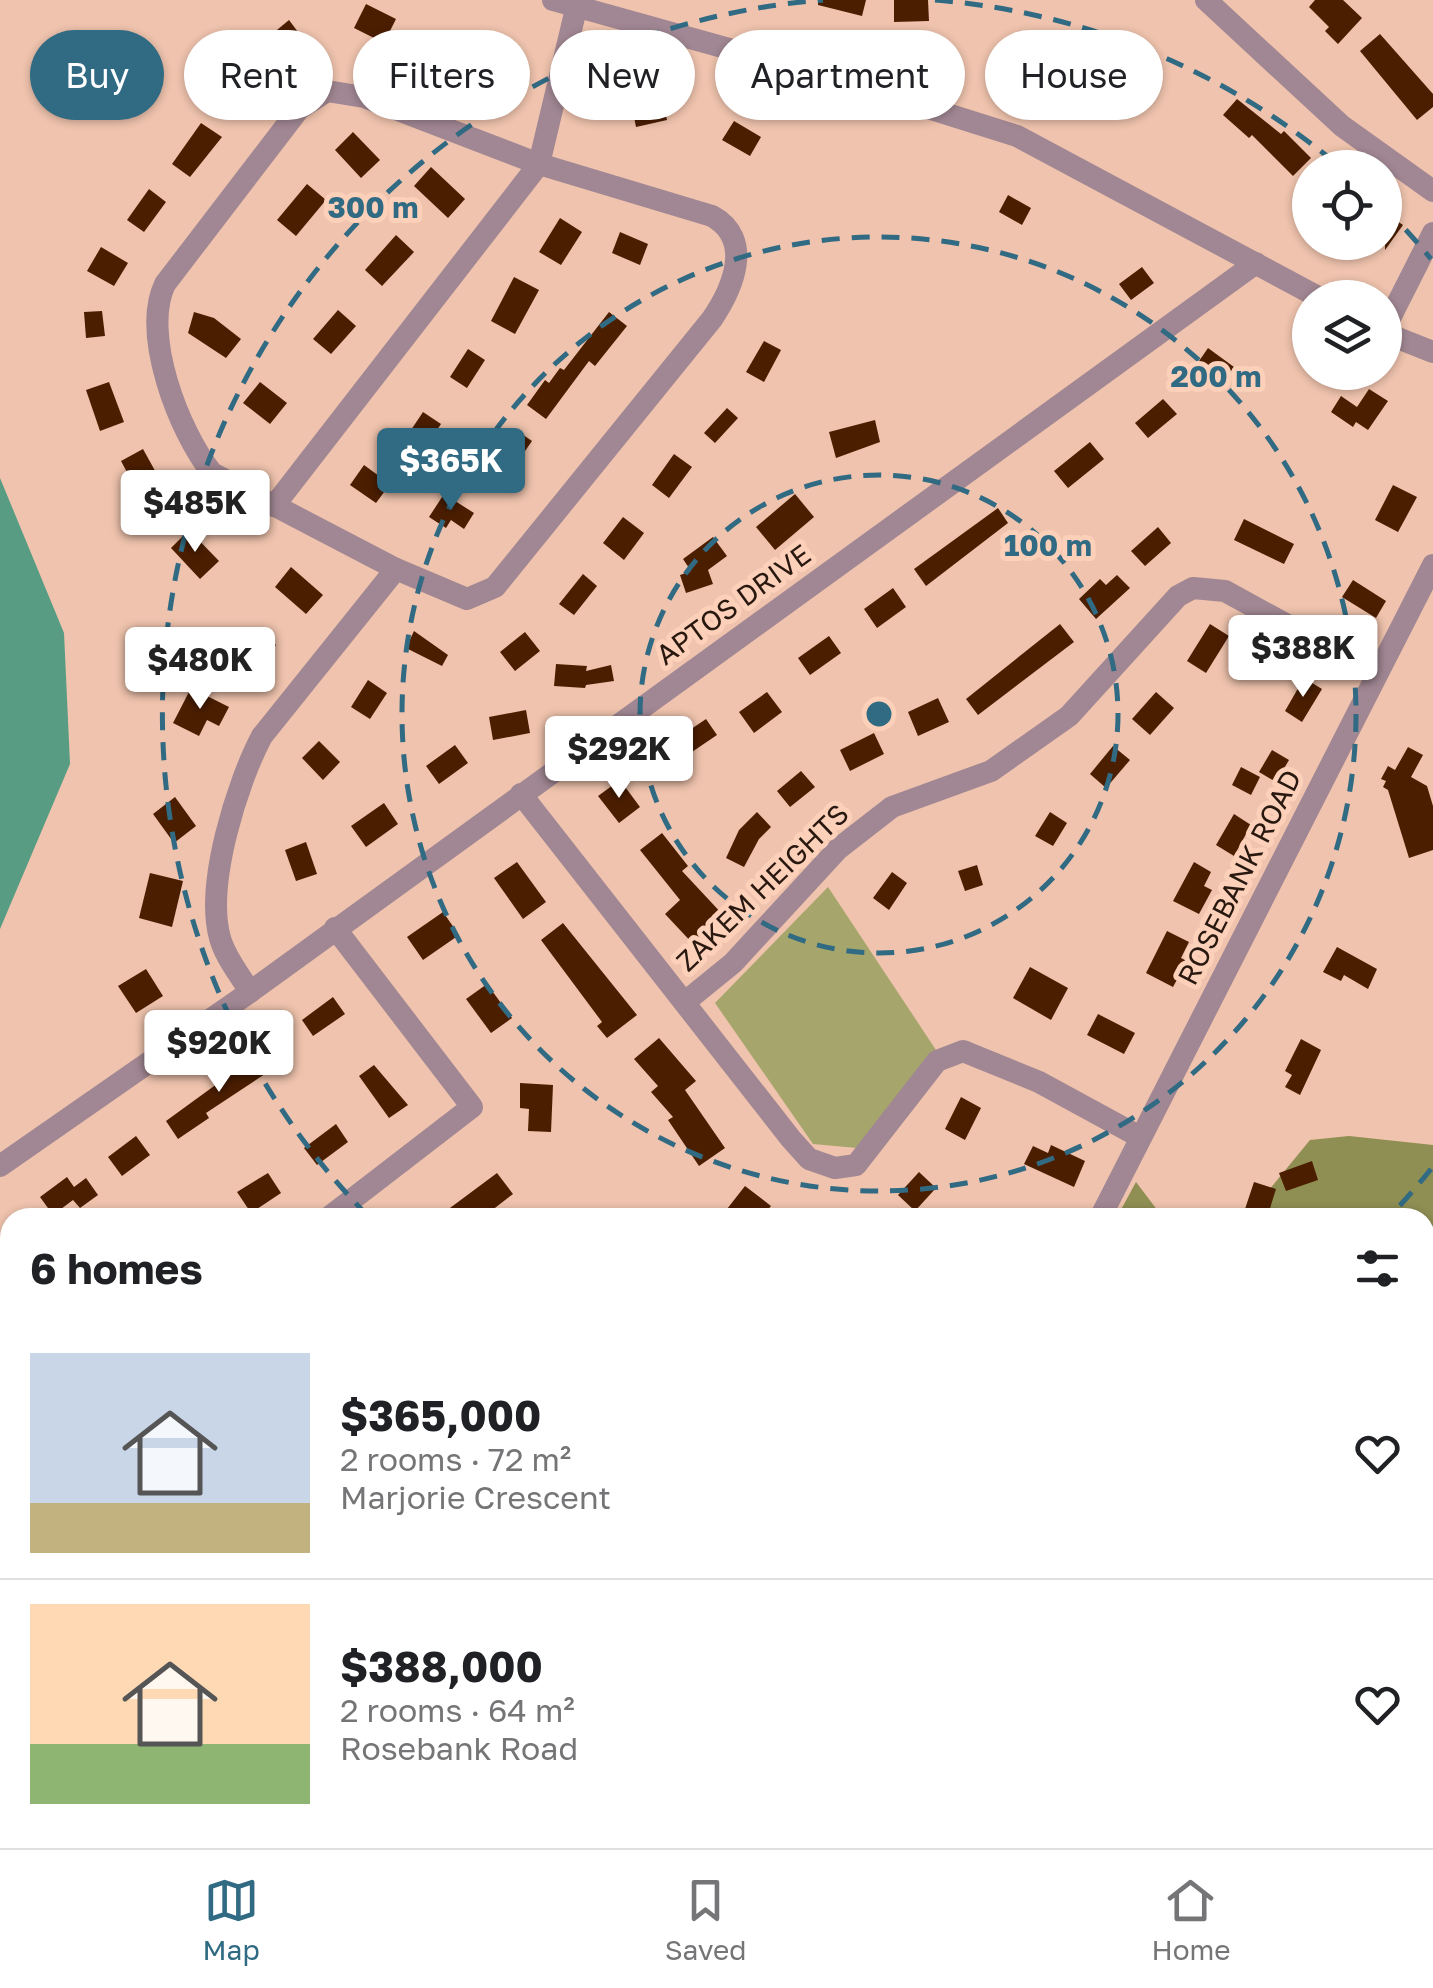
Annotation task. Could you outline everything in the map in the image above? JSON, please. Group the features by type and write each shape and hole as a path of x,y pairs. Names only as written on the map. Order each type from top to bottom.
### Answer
{"street":[{"path":"553,0 823,75 1017,136 1292,283"},
{"path":"1206,0 1342,126 1433,191"},
{"path":"274,506 539,164 576,8"},
{"path":"342,90 539,164 725,223 735,238 737,264 726,298 494,587 467,599 396,569 274,506 212,473 194,450 157,338 155,317 165,284 299,109 327,91 342,90"},
{"path":"1402,296 1433,234"},
{"name":"APTOS DRIVE","path":"0,1166 250,992 1256,263"},
{"path":"1402,338 1433,352"},
{"name":"ROSEBANK ROAD","path":"1105,1208 1433,564"},
{"path":"250,992 225,951 218,923 218,889 246,766 262,736 396,569"},
{"name":"ZAKEM HEIGHTS","path":"684,1002 733,963 838,849 892,806 991,771 1020,754 1069,716 1178,596 1193,588 1225,590 1377,674"},
{"path":"521,794 790,1140 809,1159 835,1168 856,1164 937,1062 963,1052 1040,1082 1140,1137"},
{"path":"334,928 472,1107 341,1208"}],"shaded area":[{"path":"0,478 64,633 70,764 0,929"},
{"path":"828,887 936,1050 857,1148 813,1144 715,1003"},
{"path":"1349,1136 1433,1145 1433,1208 1254,1208 1310,1140"},
{"path":"1136,1182 1156,1208 1122,1208"}],"building":[{"path":"818,0 866,0 862,16 818,5"},
{"path":"894,0 928,0 929,21 894,22"},
{"path":"1315,0 1343,0 1362,18 1338,44 1325,31 1329,27 1309,7"},
{"path":"366,4 396,19 390,30 354,28"},
{"path":"289,20 296,30 277,30"},
{"path":"1380,34 1433,94 1433,107 1417,120 1360,51"},
{"path":"1237,99 1281,134 1284,131 1303,150 1292,150 1292,175 1252,135 1249,138 1223,115"},
{"path":"635,120 667,120 636,127"},
{"path":"734,121 761,137 750,156 722,140"},
{"path":"201,123 222,137 190,177 172,164"},
{"path":"353,132 380,160 361,178 335,150"},
{"path":"431,167 465,199 448,218 414,186"},
{"path":"307,184 326,200 296,236 277,220"},
{"path":"149,189 166,202 144,232 127,220"},
{"path":"1008,195 1031,208 1022,225 999,212"},
{"path":"560,218 582,232 561,265 539,252"},
{"path":"620,232 648,244 640,265 612,253"},
{"path":"396,235 414,252 382,286 365,270"},
{"path":"101,247 128,263 114,286 87,271"},
{"path":"1142,267 1154,283 1131,300 1119,284"},
{"path":"514,277 539,290 515,334 491,321"},
{"path":"338,310 356,326 331,354 313,339"},
{"path":"102,311 105,336 86,338 84,312"},
{"path":"194,312 214,318 241,339 226,358 188,333"},
{"path":"609,312 627,326 595,366 589,361 546,419 527,405 545,380 549,383 560,368 564,370"},
{"path":"764,341 781,350 764,382 746,372"},
{"path":"1208,348 1234,367 1223,382 1197,364"},
{"path":"468,349 485,360 467,388 450,377"},
{"path":"109,382 124,422 100,431 86,390"},
{"path":"260,382 287,403 270,424 243,403"},
{"path":"1368,390 1388,401 1368,430 1356,422 1353,427 1331,412 1341,396 1357,407"},
{"path":"1163,399 1177,414 1148,438 1135,423"},
{"path":"727,408 738,418 715,443 704,433"},
{"path":"423,412 441,424 423,451 405,439"},
{"path":"875,420 880,442 836,458 829,432"},
{"path":"513,428 532,441 509,474 490,461"},
{"path":"1090,442 1104,459 1068,488 1054,471"},
{"path":"143,449 159,478 137,491 121,461"},
{"path":"674,454 692,467 669,498 652,485"},
{"path":"364,465 390,484 376,503 350,485"},
{"path":"1393,485 1417,497 1398,532 1375,520"},
{"path":"444,494 474,513 464,529 451,520 446,528 429,517"},
{"path":"795,494 814,517 775,550 756,527"},
{"path":"998,508 1008,523 926,586 914,569"},
{"path":"623,517 644,533 624,560 603,543"},
{"path":"1244,519 1294,544 1284,564 1234,540"},
{"path":"1158,527 1171,543 1145,566 1131,551"},
{"path":"189,530 219,561 200,579 171,548"},
{"path":"713,537 727,556 708,570 713,584 686,593 680,575 691,571 683,559"},
{"path":"291,567 323,595 306,614 275,587"},
{"path":"583,574 597,586 574,615 559,604"},
{"path":"1117,575 1130,588 1096,619 1079,599 1100,579 1106,585"},
{"path":"1353,580 1386,601 1376,618 1342,597"},
{"path":"893,588 906,607 877,628 864,609"},
{"path":"1060,624 1074,642 978,715 966,699"},
{"path":"1210,624 1229,636 1206,673 1187,661"},
{"path":"257,631 276,645 253,676 234,661"},
{"path":"414,631 448,655 442,666 406,648"},
{"path":"525,632 540,651 515,671 500,652"},
{"path":"829,636 841,653 810,675 798,658"},
{"path":"556,664 587,666 586,671 611,665 614,681 585,688 554,686"},
{"path":"1304,678 1322,689 1302,722 1285,711"},
{"path":"368,680 387,693 370,719 351,707"},
{"path":"191,688 229,707 219,726 207,720 199,736 173,723"},
{"path":"767,692 782,712 754,733 739,712"},
{"path":"1156,692 1174,708 1150,735 1132,719"},
{"path":"938,698 949,722 918,736 908,712"},
{"path":"526,710 530,733 493,740 489,717"},
{"path":"706,719 717,735 683,758 672,742"},
{"path":"874,733 884,754 850,771 840,750"},
{"path":"319,741 340,762 323,780 302,758"},
{"path":"455,745 468,763 439,784 426,766"},
{"path":"1113,746 1130,760 1106,788 1090,774"},
{"path":"1408,747 1423,755 1411,777 1427,786 1433,806 1433,850 1409,858 1388,790 1383,787 1386,781 1381,779 1388,766 1395,770"},
{"path":"1272,750 1289,760 1276,782 1259,772"},
{"path":"1241,767 1260,777 1251,795 1232,785"},
{"path":"801,771 815,787 790,807 777,791"},
{"path":"620,780 640,807 619,823 598,796"},
{"path":"175,797 196,826 174,843 153,814"},
{"path":"384,803 398,824 366,847 351,826"},
{"path":"757,812 771,827 759,839 744,867 726,858 739,830"},
{"path":"1050,812 1067,823 1053,846 1035,836"},
{"path":"1234,814 1251,825 1234,856 1216,845"},
{"path":"662,833 688,866 682,871 725,917 695,946 665,914 680,900 640,850"},
{"path":"306,842 317,874 296,881 285,850"},
{"path":"517,862 546,902 523,919 494,878"},
{"path":"1194,862 1211,872 1204,886 1212,890 1199,914 1173,901"},
{"path":"977,865 983,885 965,891 958,871"},
{"path":"892,872 907,883 889,910 873,898"},
{"path":"150,873 183,881 172,927 139,918"},
{"path":"443,912 459,935 423,960 407,937"},
{"path":"563,923 637,1015 607,1038 597,1026 602,1022 541,940"},
{"path":"1167,931 1189,942 1181,958 1187,961 1173,987 1146,973"},
{"path":"1337,947 1377,969 1368,989 1344,975 1341,981 1323,972"},
{"path":"1030,967 1068,988 1051,1020 1013,998"},
{"path":"146,969 163,996 136,1013 118,986"},
{"path":"487,984 512,1018 491,1033 466,999"},
{"path":"333,997 345,1014 313,1036 302,1020"},
{"path":"1098,1014 1135,1033 1124,1054 1087,1035"},
{"path":"659,1038 696,1081 685,1090 725,1148 699,1166 668,1120 673,1117 651,1092 658,1086 634,1059"},
{"path":"1301,1039 1321,1050 1300,1095 1285,1087 1292,1075 1285,1071"},
{"path":"262,1051 274,1068 206,1113 209,1118 178,1139 166,1121"},
{"path":"374,1065 408,1105 389,1118 359,1076"},
{"path":"520,1083 553,1085 551,1132 528,1131 529,1109 520,1108"},
{"path":"961,1097 981,1108 965,1140 945,1129"},
{"path":"336,1124 348,1142 317,1165 304,1148"},
{"path":"136,1136 150,1155 122,1176 108,1157"},
{"path":"1051,1145 1085,1161 1074,1187 1024,1164 1033,1146 1048,1153"},
{"path":"1312,1161 1318,1180 1286,1191 1279,1173"},
{"path":"919,1172 936,1188 918,1208 912,1208 898,1195"},
{"path":"268,1173 281,1193 258,1208 248,1208 237,1192"},
{"path":"497,1173 513,1194 495,1208 450,1208"},
{"path":"67,1177 74,1187 86,1178 98,1195 80,1208 73,1200 62,1208 48,1208 40,1197"},
{"path":"1254,1182 1276,1189 1270,1208 1245,1208"},
{"path":"745,1186 771,1206 769,1208 728,1208"}]}
